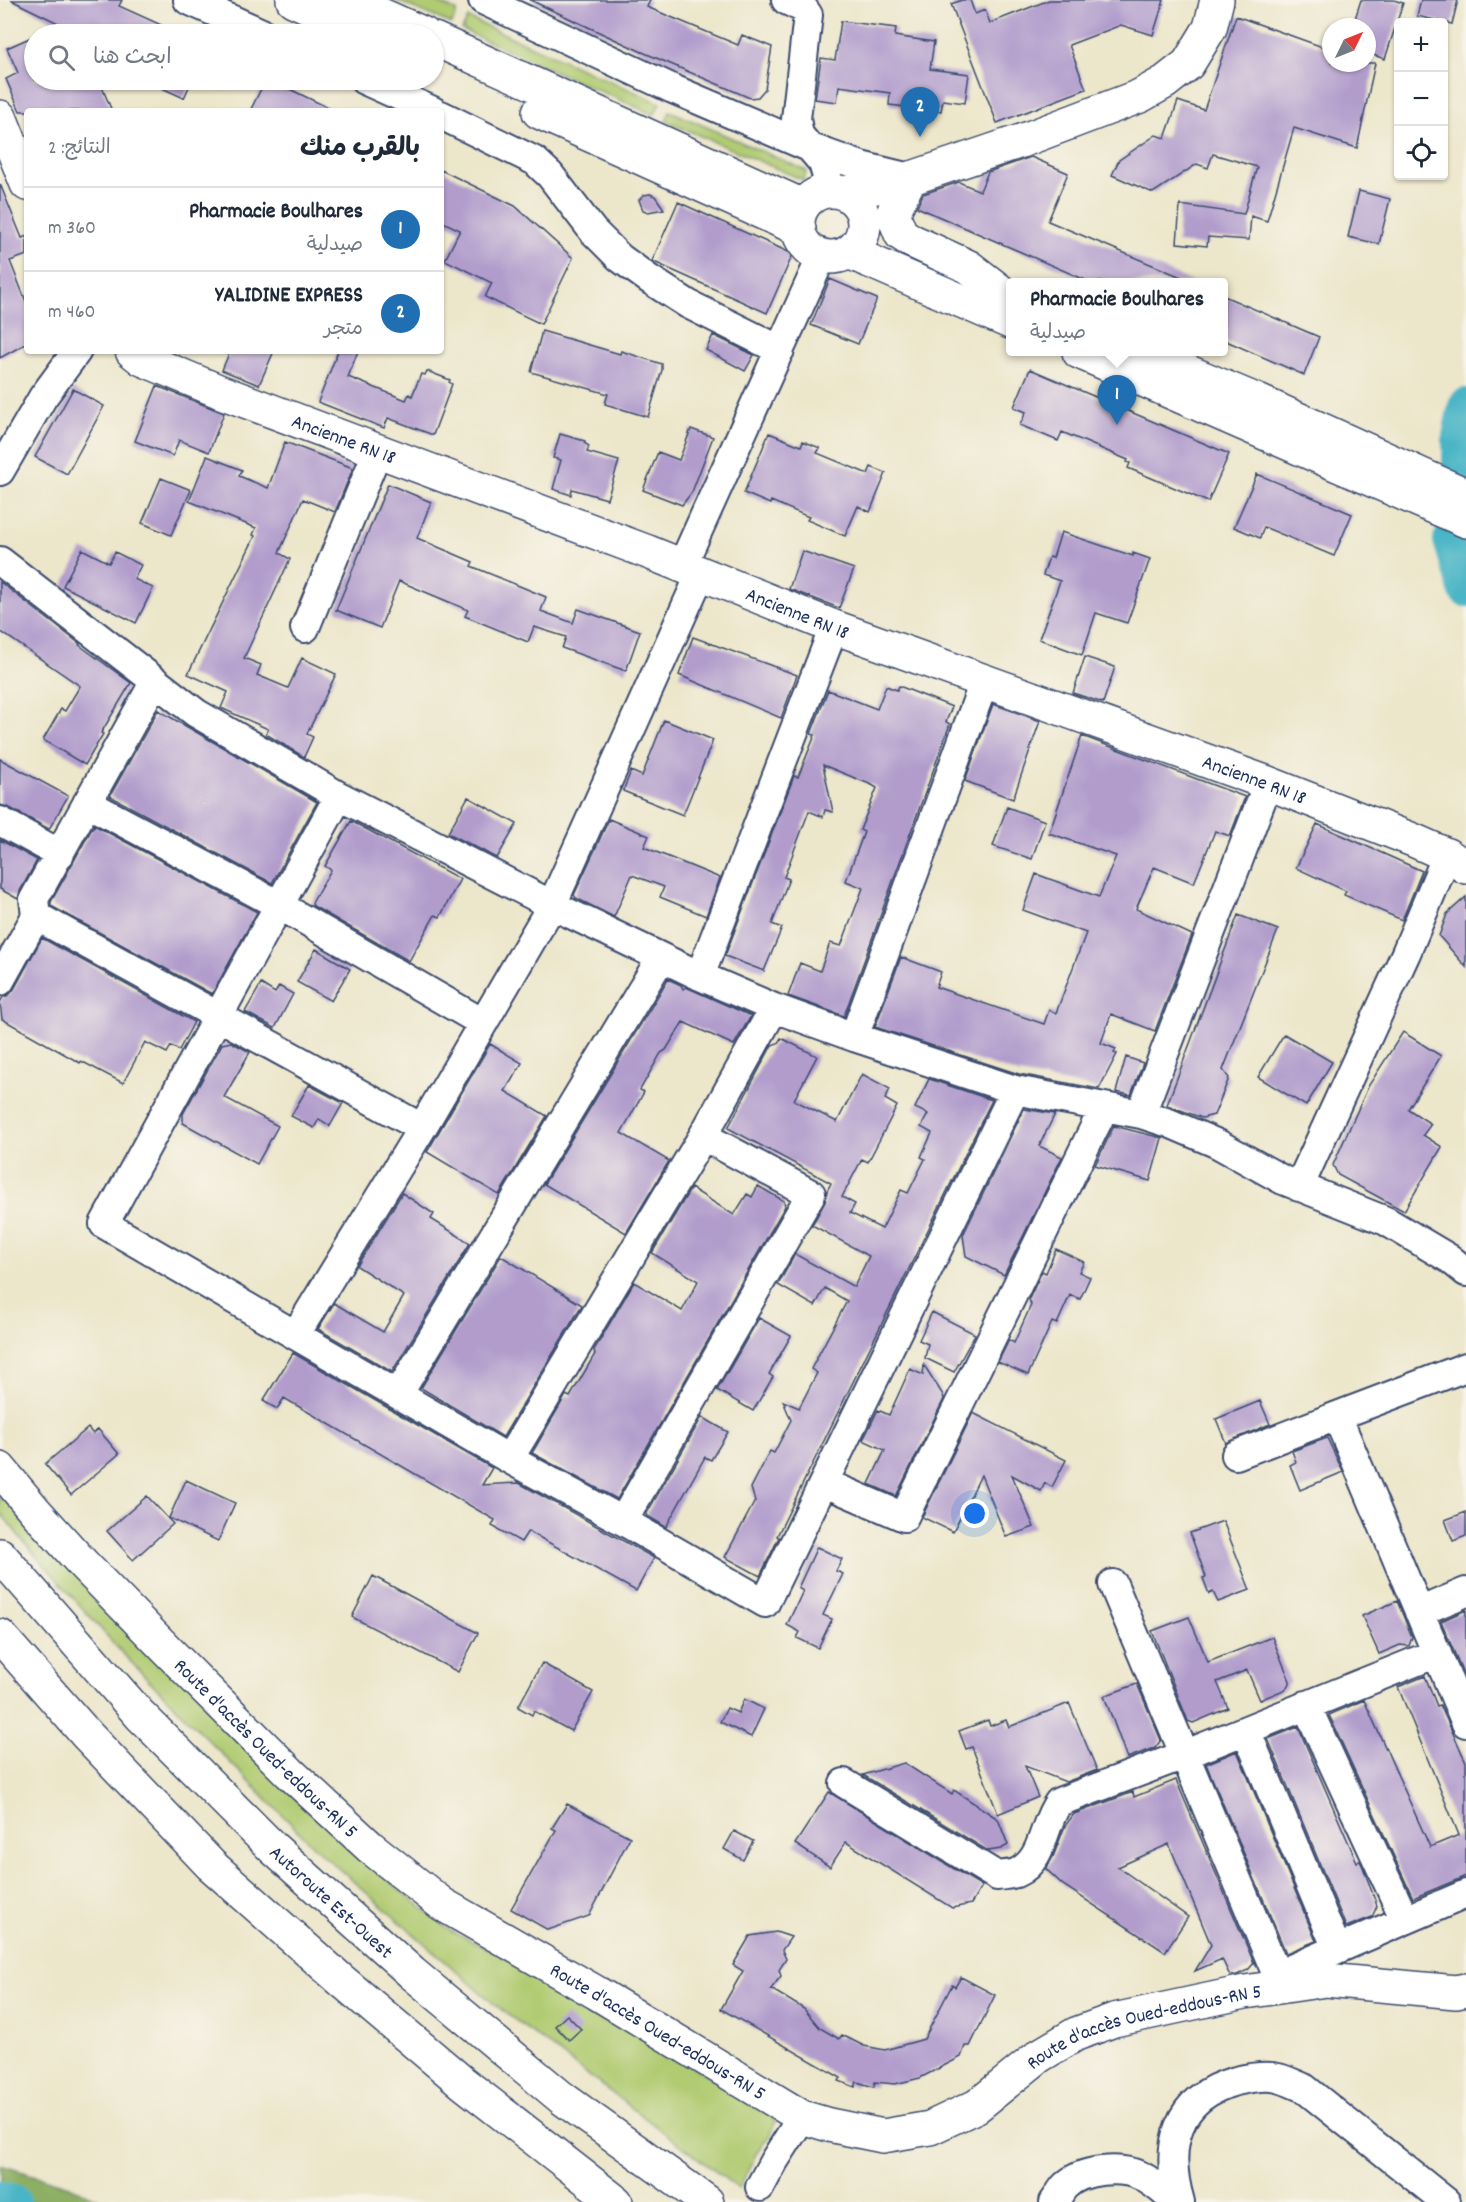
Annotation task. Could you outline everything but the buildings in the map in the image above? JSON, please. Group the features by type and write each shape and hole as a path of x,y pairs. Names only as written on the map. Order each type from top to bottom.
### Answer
{"main road":[{"path":"293,0 347,24"},
{"path":"348,0 402,24"},
{"path":"444,43 819,205 903,180 1140,96 1165,82 1188,64 1210,28 1217,0"},
{"path":"444,68 819,205 856,202 861,208 850,240"},
{"path":"0,117 24,177"},
{"path":"850,240 879,200 903,180"},
{"path":"903,180 894,211 901,234 969,267 1006,302"},
{"path":"819,205 807,246 850,240 1006,303"},
{"name":"Ancienne RN 18","path":"136,354 142,359 221,392 692,569 834,627 984,682 1151,739 1268,783 1457,861"},
{"path":"1090,356 1466,521"},
{"path":"1153,356 1466,495"},
{"name":"Route d'accès Oued-eddous-RN 5","path":"0,1469 60,1539 173,1656 290,1773 370,1847 442,1904 597,1993 802,2117 829,2126 883,2136 930,2128 977,2106 1039,2056 1076,2034 1114,2020 1279,1980 1326,1980 1456,1992 1466,1990"},
{"name":"Autoroute Est-Ouest","path":"0,1555 140,1715 273,1848 412,1973 562,2098 707,2202"},
{"path":"0,1636 87,1735 211,1865 341,1980 463,2083 616,2202"}],"street":[{"path":"188,0 242,24"},
{"path":"483,0 673,89 811,148 903,180"},
{"path":"801,5 796,119 800,135 823,163 819,205"},
{"path":"386,90 426,108"},
{"path":"444,116 535,161 549,175 593,231 620,258 649,279 688,304 780,350"},
{"path":"296,1334 422,1128 552,906 780,350 850,240"},
{"path":"0,471 43,397 75,354"},
{"path":"305,628 378,450"},
{"path":"0,561 196,713 339,796 552,906 700,976 774,1008 854,1037 1015,1090 1141,1114 1169,1123 1218,1144 1282,1180 1386,1221 1461,1259"},
{"path":"700,976 834,627"},
{"path":"0,981 36,916 34,899 155,681"},
{"path":"854,1037 984,682"},
{"path":"1141,1114 1268,783"},
{"path":"339,796 104,1224 509,1459 623,1521 765,1603 1015,1090"},
{"path":"87,803 279,906 483,1023"},
{"path":"0,821 60,854"},
{"path":"1299,1186 1406,953 1457,861"},
{"path":"36,916 422,1128"},
{"path":"399,1394 662,958"},
{"path":"509,1459 703,1136 774,1008"},
{"path":"825,1483 904,1517 1104,1108"},
{"path":"623,1521 811,1194 703,1136"},
{"path":"1236,1455 1466,1367"},
{"path":"1337,1416 1466,1723"},
{"path":"1113,1584 1279,1980 1337,1949 1466,1894"},
{"path":"1419,1612 1466,1592"},
{"path":"844,1783 997,1876 1015,1874 1030,1863 1041,1848 1052,1811 1059,1802 1184,1755 1437,1653"},
{"path":"1306,1705 1405,1920"},
{"path":"1246,1730 1337,1949"},
{"path":"1178,2202 1174,2179 1174,2142 1182,2121 1195,2101 1218,2086 1249,2078 1277,2078 1304,2088 1446,2202"},
{"path":"760,2187 802,2117"},
{"path":"1054,2202 1065,2185 1089,2172 1119,2169 1141,2176 1178,2202"}],"green space":[{"path":"395,0 431,0 457,11 452,24"},
{"path":"468,18 660,103 654,115 462,30"},
{"path":"670,111 807,171 803,180 666,121"},
{"path":"0,1487 363,1860 451,1931 521,1965 768,2111 776,2121 739,2189 494,2004 315,1848 123,1654 23,1541 0,1512"},
{"path":"0,2165 69,2186 105,2202 0,2202"}],"waterway":[{"path":"1460,467 1460,436 1466,406"},
{"path":"1451,540 1466,589"},
{"path":"0,2199 13,2202"}],"place":[{"name":"YALIDINE EXPRESS","path":"920,137"},
{"name":"Pharmacie Boulhares","path":"1117,425"}]}
